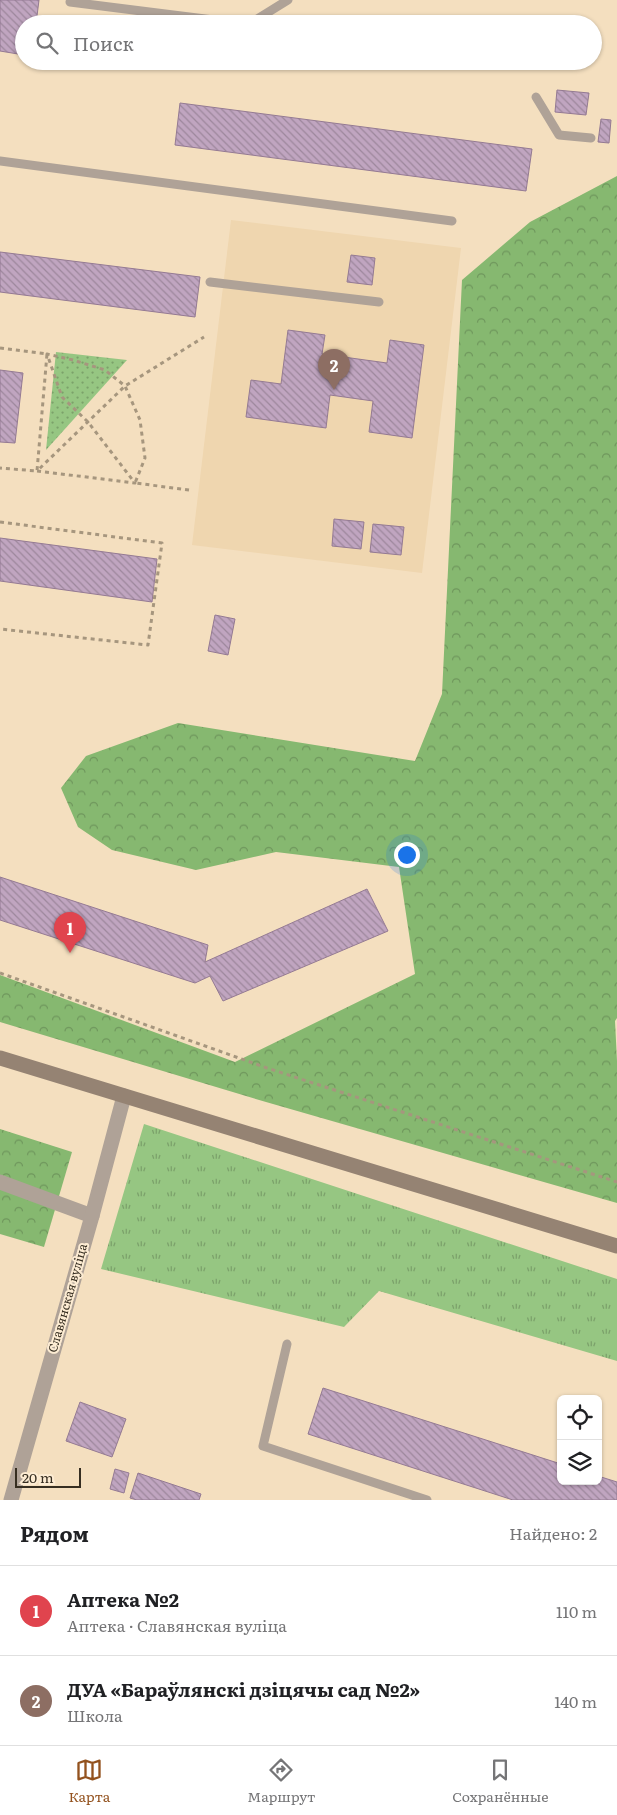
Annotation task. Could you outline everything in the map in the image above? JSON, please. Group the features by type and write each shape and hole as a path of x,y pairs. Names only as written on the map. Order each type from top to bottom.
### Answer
{"main road":[{"path":"0,1058 617,1246"}],"street":[{"name":"Славянская вуліца","path":"11,1500 92,1216 124,1096"},
{"path":"0,1182 92,1216"}],"lane":[{"path":"264,15 288,0"},
{"path":"70,2 173,15"},
{"path":"536,98 559,135 591,138"},
{"path":"0,161 452,221"},
{"path":"210,282 379,302"},
{"path":"287,1344 263,1446 427,1500"}],"path":[{"path":"37,471 125,386 204,337"},
{"path":"0,348 47,354 73,360 105,370 125,386 140,420 145,458 135,483"},
{"path":"47,354 62,397 88,422 135,483"},
{"path":"37,471 47,354"},
{"path":"0,468 189,490"},
{"path":"0,522 162,543 148,645 0,629"},
{"path":"0,973 267,1068 617,1182"}],"shaded area":[{"path":"231,220 461,248 422,573 192,545"}],"green space":[{"path":"617,176 617,1018 615,1021 617,1061 617,1203 266,1102 0,1022 0,975 235,1062 415,974 399,867 276,852 196,870 112,850 78,827 61,788 86,756 178,723 415,761 442,694 462,280 530,222"},
{"path":"56,352 127,360 46,450"},
{"path":"144,1124 617,1279 617,1361 379,1291 344,1327 101,1269"},
{"path":"0,1129 72,1152 44,1247 0,1234"}],"building":[{"path":"0,0 39,0 37,15 15,15 15,54 0,51"},
{"path":"557,90 589,93 586,115 555,112"},
{"path":"180,103 532,149 526,191 175,145"},
{"path":"601,119 611,120 609,143 598,142"},
{"path":"0,252 200,277 195,317 0,292"},
{"path":"351,255 375,258 372,285 347,282"},
{"path":"288,330 325,335 322,354 387,363 390,340 424,345 412,438 369,432 373,401 330,395 326,428 246,417 251,380 281,384"},
{"path":"0,370 23,373 15,443 0,442"},
{"path":"334,519 364,522 361,549 332,546"},
{"path":"373,524 404,527 401,555 370,552"},
{"path":"0,538 157,559 152,602 0,581"},
{"path":"215,615 235,619 228,655 208,651"},
{"path":"0,877 208,945 205,962 367,889 388,931 223,1001 210,976 195,983 0,920"},
{"path":"323,1388 557,1463 557,1485 602,1485 602,1477 617,1482 617,1500 513,1500 308,1434"},
{"path":"80,1402 126,1419 112,1457 66,1441"},
{"path":"115,1469 129,1473 124,1493 110,1489"},
{"path":"138,1473 201,1494 199,1500 137,1500 130,1498"}],"place":[{"name":"ДУА «Бараўлянскі дзіцячы сад №2»","path":"334,390"},
{"name":"Аптека №2","path":"70,953"}]}
